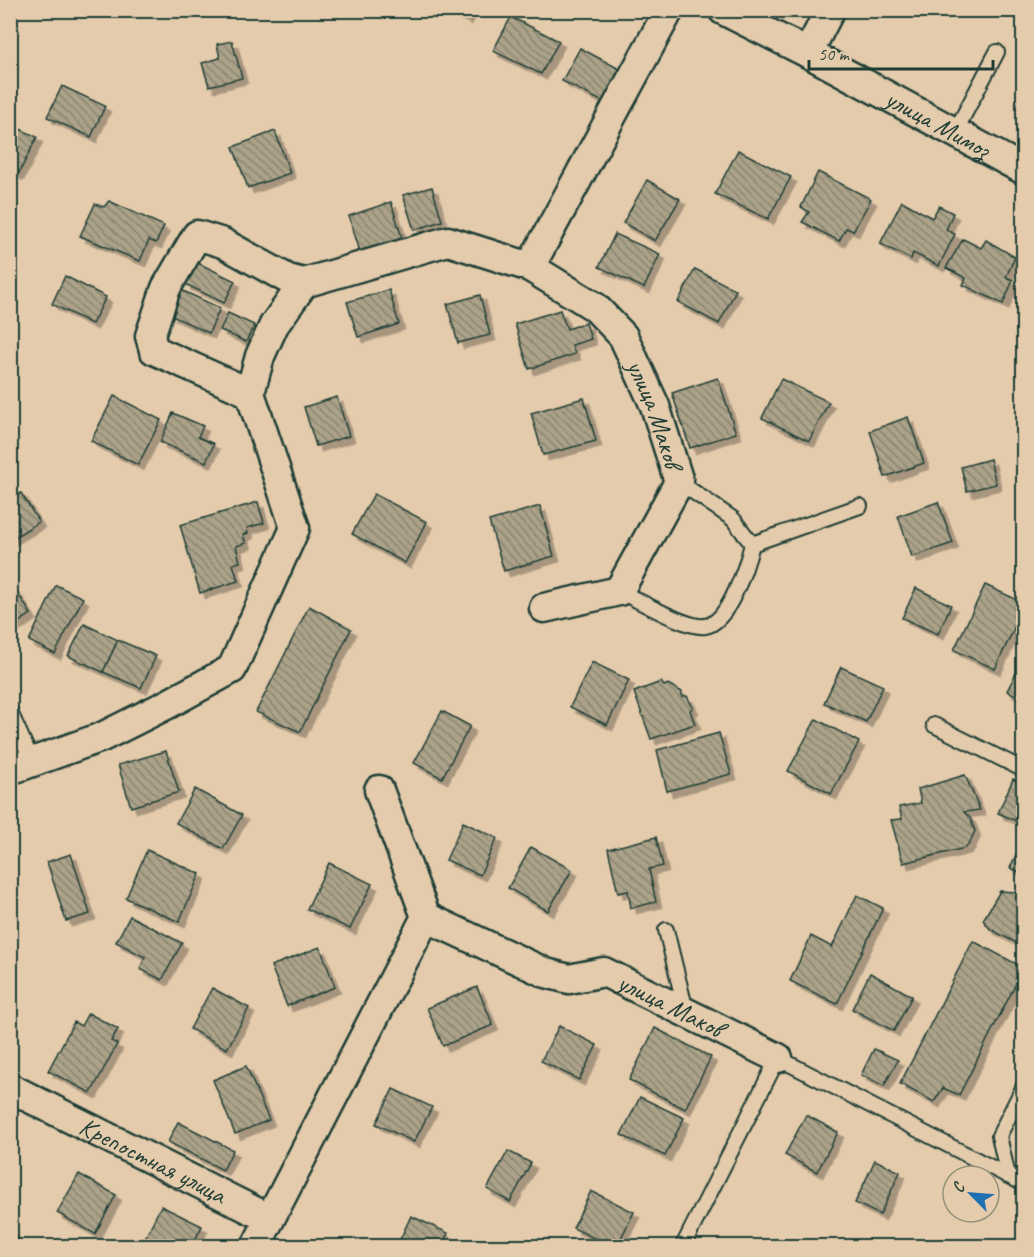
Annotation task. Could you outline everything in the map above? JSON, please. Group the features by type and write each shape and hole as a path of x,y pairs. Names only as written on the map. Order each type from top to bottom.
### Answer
{"street":[{"path":"530,267 669,10"},
{"name":"улица Мимоз","path":"723,10 808,53 1023,170"},
{"path":"808,53 830,10"},
{"path":"22,766 102,737 232,669 295,528 250,393 260,356 274,325 304,283 288,279 223,243 197,235 166,288 150,336 154,350 250,393"},
{"name":"улица Маков","path":"304,283 448,241 530,267 595,307 623,336 654,406 679,482 619,591"},
{"path":"544,608 619,591"},
{"path":"256,1246 426,917 379,790"},
{"name":"улица Маков","path":"426,917 546,973 569,979 604,972 778,1058"},
{"name":"Крепостная улица","path":"10,1088 270,1219"}],"lane":[{"path":"955,132 997,52"},
{"path":"679,482 733,519 752,544"},
{"path":"752,544 860,506"},
{"path":"619,591 689,624 706,626 722,617 745,570 752,544"},
{"path":"10,711 22,766"},
{"path":"934,725 1023,770"},
{"path":"666,930 686,1011"},
{"path":"682,1246 778,1058 1023,1184"},
{"path":"1008,1176 999,1136 1023,1086"}],"building":[{"path":"449,10 471,10 466,19"},
{"path":"511,17 559,41 541,74 493,51"},
{"path":"232,41 242,78 209,86 202,63 220,58 217,44"},
{"path":"580,48 627,73 609,105 562,81"},
{"path":"62,86 105,106 91,137 47,117"},
{"path":"10,124 37,137 18,175 10,171"},
{"path":"275,131 290,173 248,188 233,147"},
{"path":"738,150 791,177 768,219 715,194"},
{"path":"818,172 871,199 853,231 846,228 839,241 802,222 809,212 801,207"},
{"path":"647,180 680,199 655,241 623,223"},
{"path":"432,187 442,221 414,230 403,195"},
{"path":"109,201 164,226 156,243 149,240 140,261 80,236 95,204 104,207"},
{"path":"902,201 932,218 939,206 953,213 946,230 955,234 939,266 913,253 911,259 880,244"},
{"path":"391,202 402,238 360,252 349,216"},
{"path":"615,234 660,254 644,288 599,267"},
{"path":"963,239 981,248 986,240 1015,257 1006,277 1013,280 1003,304 963,285 966,278 946,268"},
{"path":"196,262 235,281 224,303 185,284"},
{"path":"695,269 736,290 719,324 678,302"},
{"path":"65,276 106,297 92,324 52,304"},
{"path":"181,290 220,308 209,333 170,315"},
{"path":"389,290 399,324 358,337 347,302"},
{"path":"480,295 490,335 458,343 447,304"},
{"path":"560,310 567,329 586,323 591,339 572,345 575,354 529,369 515,324"},
{"path":"228,313 254,325 246,342 220,330"},
{"path":"718,378 736,433 690,448 672,393"},
{"path":"781,379 829,402 809,441 762,418"},
{"path":"114,396 161,420 138,465 91,441"},
{"path":"337,397 349,436 316,446 304,407"},
{"path":"584,398 596,441 543,455 531,413"},
{"path":"173,413 203,426 198,437 214,444 206,462 160,442"},
{"path":"908,417 924,463 885,477 870,431"},
{"path":"990,459 996,484 967,491 961,467"},
{"path":"21,493 39,522 10,540 10,499"},
{"path":"374,494 427,522 405,563 352,534"},
{"path":"258,502 264,523 247,528 248,533 243,535 246,543 236,546 240,562 233,564 238,581 200,593 180,525"},
{"path":"938,502 953,543 912,557 898,516"},
{"path":"540,506 554,556 504,571 489,521"},
{"path":"56,585 83,598 55,654 29,641"},
{"path":"985,585 1024,603 995,669 954,650"},
{"path":"916,588 951,605 938,634 902,618"},
{"path":"17,592 31,614 10,628 10,596"},
{"path":"309,606 351,629 300,732 256,712"},
{"path":"84,624 118,640 103,672 68,656"},
{"path":"118,640 156,656 141,688 103,672"},
{"path":"1024,657 1024,699 1007,691"},
{"path":"592,662 629,680 607,725 570,707"},
{"path":"841,667 883,686 866,722 824,703"},
{"path":"661,682 664,686 668,684 682,692 682,697 687,696 693,708 690,710 695,724 651,739 634,692"},
{"path":"442,711 470,726 442,778 414,763"},
{"path":"816,719 859,742 831,794 788,771"},
{"path":"719,733 731,774 667,791 657,750"},
{"path":"166,751 179,792 131,807 118,765"},
{"path":"965,775 980,810 964,812 970,818 975,831 969,844 965,848 903,863 891,820 902,819 899,807 921,803 918,789"},
{"path":"1013,779 1024,784 1024,817 1021,823 998,813"},
{"path":"195,789 242,815 223,849 176,823"},
{"path":"463,822 497,838 480,875 446,860"},
{"path":"656,837 663,866 649,869 656,902 631,908 628,891 618,893 608,849"},
{"path":"1024,837 1024,874 1010,868"},
{"path":"531,847 572,870 548,911 508,888"},
{"path":"147,850 200,874 179,922 126,898"},
{"path":"71,854 90,914 66,921 47,862"},
{"path":"329,863 372,884 350,929 307,909"},
{"path":"1000,891 1015,892 1024,897 1024,947 990,929 983,920"},
{"path":"857,895 883,908 837,1004 790,981 811,936 832,947"},
{"path":"130,916 182,943 162,980 140,969 145,957 116,942"},
{"path":"973,941 1024,968 959,1095 943,1088 934,1102 900,1084"},
{"path":"320,947 335,987 287,1006 271,966"},
{"path":"870,973 912,996 894,1031 852,1009"},
{"path":"477,987 493,1025 443,1046 427,1008"},
{"path":"212,988 249,1008 227,1049 190,1029"},
{"path":"88,1013 118,1029 111,1041 117,1044 91,1093 48,1071 74,1022 81,1026"},
{"path":"559,1026 597,1045 579,1080 541,1061"},
{"path":"655,1028 711,1057 685,1109 629,1080"},
{"path":"874,1049 898,1060 884,1086 861,1075"},
{"path":"246,1066 269,1120 235,1134 213,1080"},
{"path":"393,1089 432,1107 414,1142 376,1124"},
{"path":"640,1097 684,1118 665,1156 621,1135"},
{"path":"806,1115 838,1132 817,1172 785,1155"},
{"path":"178,1122 233,1150 223,1170 168,1142"},
{"path":"508,1151 531,1163 510,1202 487,1189"},
{"path":"875,1160 900,1172 880,1215 855,1203"},
{"path":"79,1174 116,1195 95,1234 57,1213"},
{"path":"591,1191 634,1212 617,1246 611,1246 573,1228"},
{"path":"161,1206 202,1226 192,1246 142,1244"},
{"path":"411,1216 448,1233 442,1246 397,1246"},
{"path":"10,1234 18,1238 14,1246 10,1246"}]}
